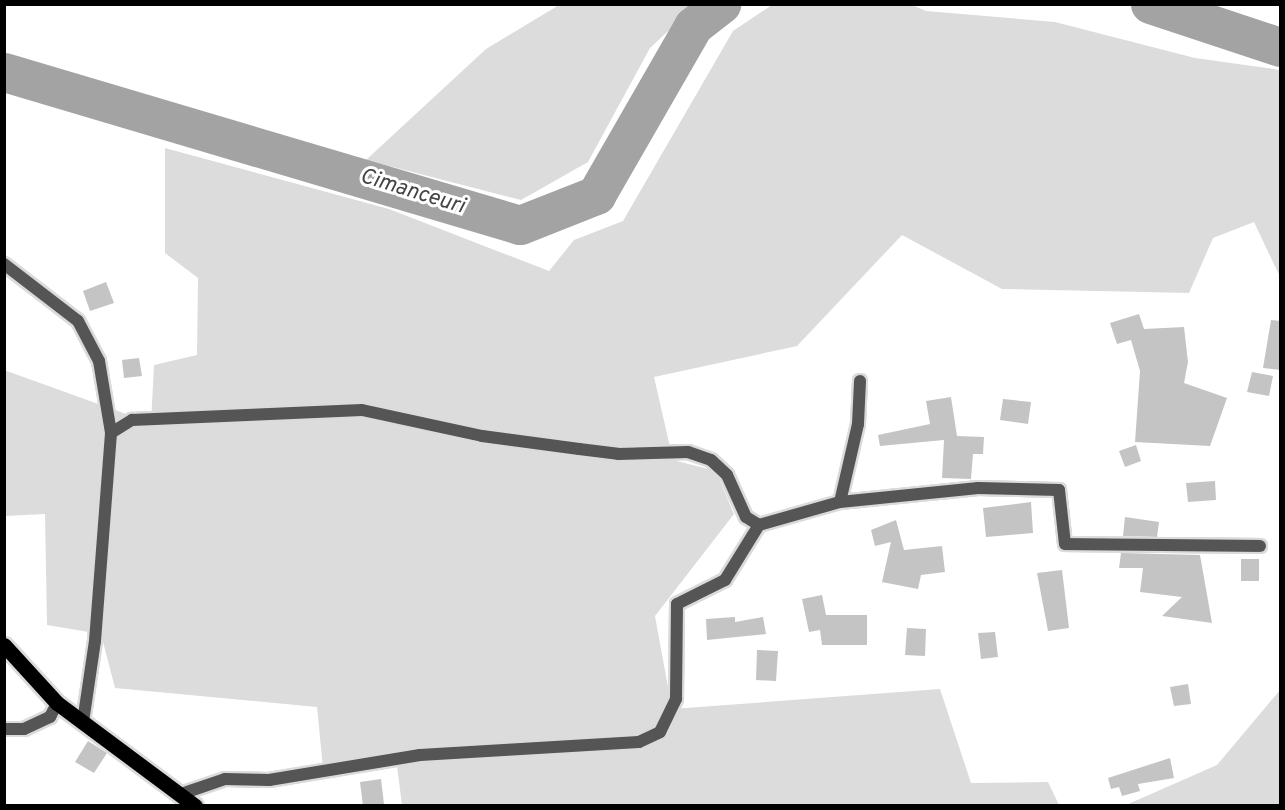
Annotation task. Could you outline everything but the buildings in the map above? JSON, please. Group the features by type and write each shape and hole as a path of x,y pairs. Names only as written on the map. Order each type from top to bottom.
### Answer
{"main road":[{"path":"4,645 57,703 184,793 195,806"}],"street":[{"path":"4,264 78,321 99,361 111,433 95,641 83,722"},
{"path":"840,502 858,424 860,381"},
{"path":"111,433 132,420 362,410 482,436 579,449 618,454 688,452 711,460 727,475 746,517 759,525"},
{"path":"184,793 225,779 269,780 420,754 639,742 660,732 676,699 677,604 725,580 759,525 840,502 978,488 1059,490 1065,544 1260,546"},
{"path":"4,729 24,729 50,717 57,703"}],"shaded area":[{"path":"559,5 696,5 650,48 588,162 521,200 366,160 486,49"},
{"path":"772,5 912,5 926,11 1055,22 1195,58 1280,70 1280,277 1254,222 1213,238 1189,293 1002,289 902,235 797,346 654,377 673,460 716,471 734,514 655,616 672,709 940,689 971,783 1048,782 1059,805 402,805 397,766 323,768 317,707 115,688 101,634 47,625 45,514 5,516 4,370 151,423 154,365 197,355 198,278 165,253 165,148 389,209 549,271 574,240 623,221 733,31"},
{"path":"1280,690 1280,805 1126,805 1217,765"}],"waterway":[{"name":"Cimanceuri","path":"4,72 520,225 596,195 693,26 721,4"},
{"name":"Cimanceuri","path":"1150,4 1280,47"}]}
